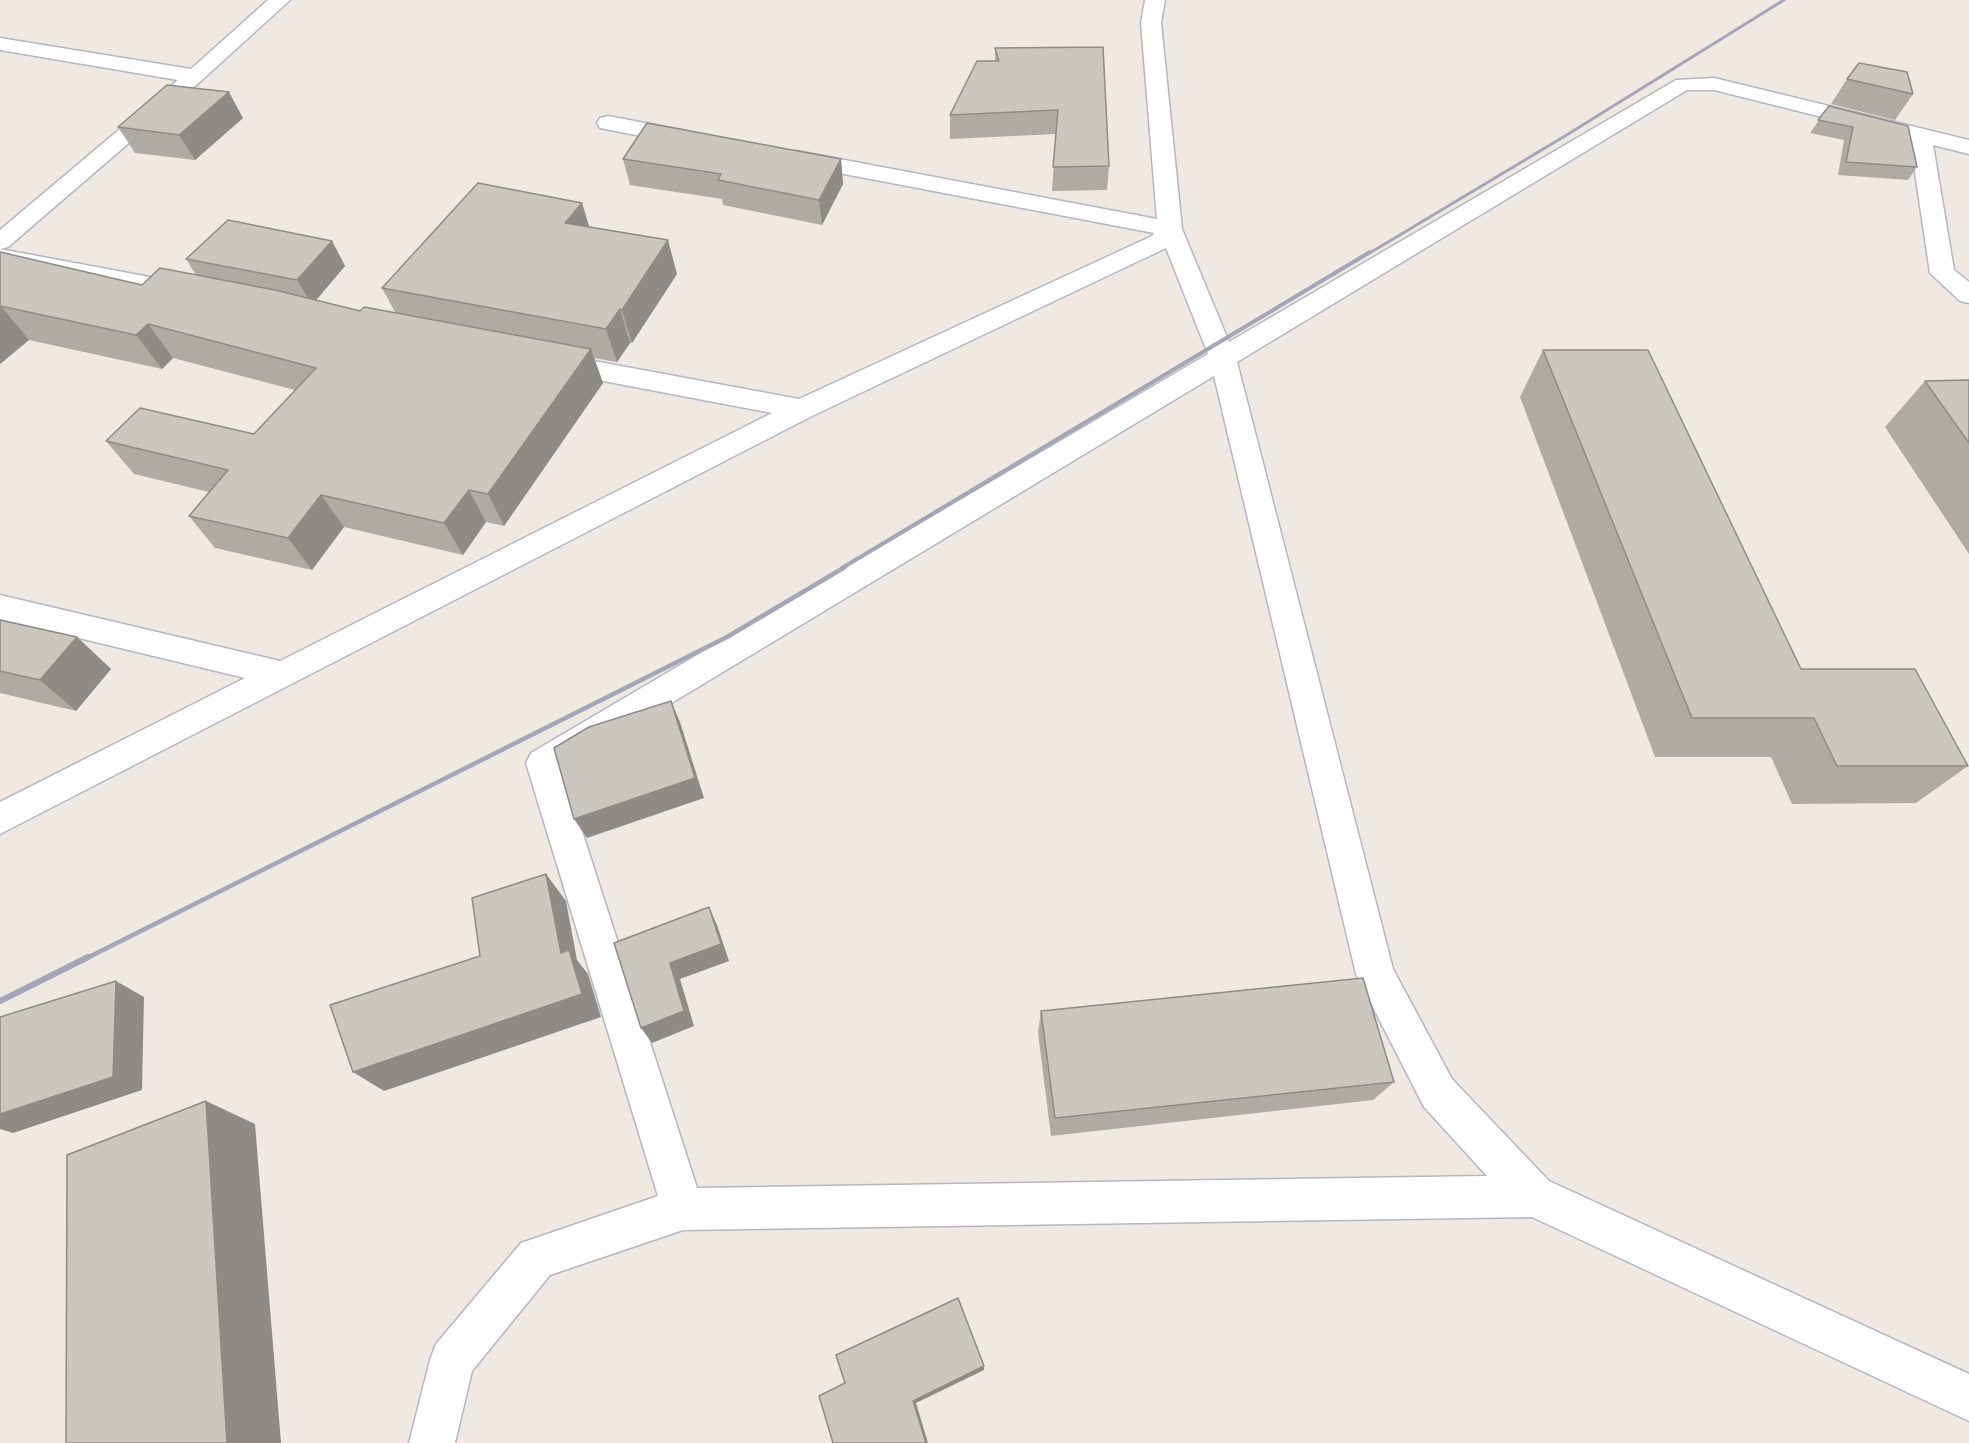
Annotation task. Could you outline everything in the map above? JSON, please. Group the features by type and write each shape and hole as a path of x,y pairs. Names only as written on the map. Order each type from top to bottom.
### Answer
{"street":[{"path":"0,242 195,76 280,0"},
{"path":"1135,0 1153,12 1170,229 1223,358 1375,974 1438,1093 1534,1196 1969,1398"},
{"path":"0,44 195,76"},
{"path":"683,1209 543,763 1683,84 1714,84 1969,147"},
{"path":"608,123 713,142"},
{"path":"1920,135 1942,273 1969,309"},
{"path":"772,154 1170,229"},
{"path":"0,819 802,409 1160,241 1170,229"},
{"path":"0,257 209,297"},
{"path":"1942,273 1969,295"},
{"path":"534,358 802,409"},
{"path":"0,607 281,674"},
{"path":"432,1443 452,1360 536,1258 683,1209 1534,1196"}],"building":[{"path":"1103,47 1109,166 1053,167 1058,110 950,115 977,61 999,61 995,48"},
{"path":"1859,63 1907,72 1913,94 1847,79"},
{"path":"167,85 229,92 179,135 118,127"},
{"path":"1829,106 1908,126 1917,167 1846,162 1853,127 1818,120"},
{"path":"647,123 841,159 819,200 718,180 721,174 623,159"},
{"path":"478,183 582,203 565,223 668,240 622,310 620,309 606,329 382,288"},
{"path":"228,220 332,241 297,280 186,259"},
{"path":"0,252 142,285 160,268 275,290 360,311 364,307 591,349 488,494 469,490 444,523 321,495 288,538 189,516 228,470 106,441 140,408 254,434 316,368 148,324 136,335 0,306"},
{"path":"1543,350 1648,350 1801,669 1915,669 1968,766 1837,766 1814,718 1692,718"},
{"path":"1969,380 1969,443 1925,381"},
{"path":"0,620 77,637 40,680 0,671"},
{"path":"671,701 695,778 574,819 554,748 589,727"},
{"path":"546,874 561,953 569,950 582,994 353,1072 330,1005 480,956 472,898"},
{"path":"709,907 721,944 670,963 684,1011 641,1028 614,943"},
{"path":"1363,978 1394,1082 1055,1118 1041,1011"},
{"path":"116,981 113,1077 0,1114 0,1017"},
{"path":"206,1101 227,1443 66,1443 67,1155"},
{"path":"958,1298 984,1366 913,1401 926,1443 833,1443 819,1396 845,1383 836,1355"}],"railway":[{"path":"1368,254 1565,136 1784,0"},
{"path":"842,568 1370,252"},
{"path":"85,959 727,637 845,567"},
{"path":"0,1001 88,957"}]}
